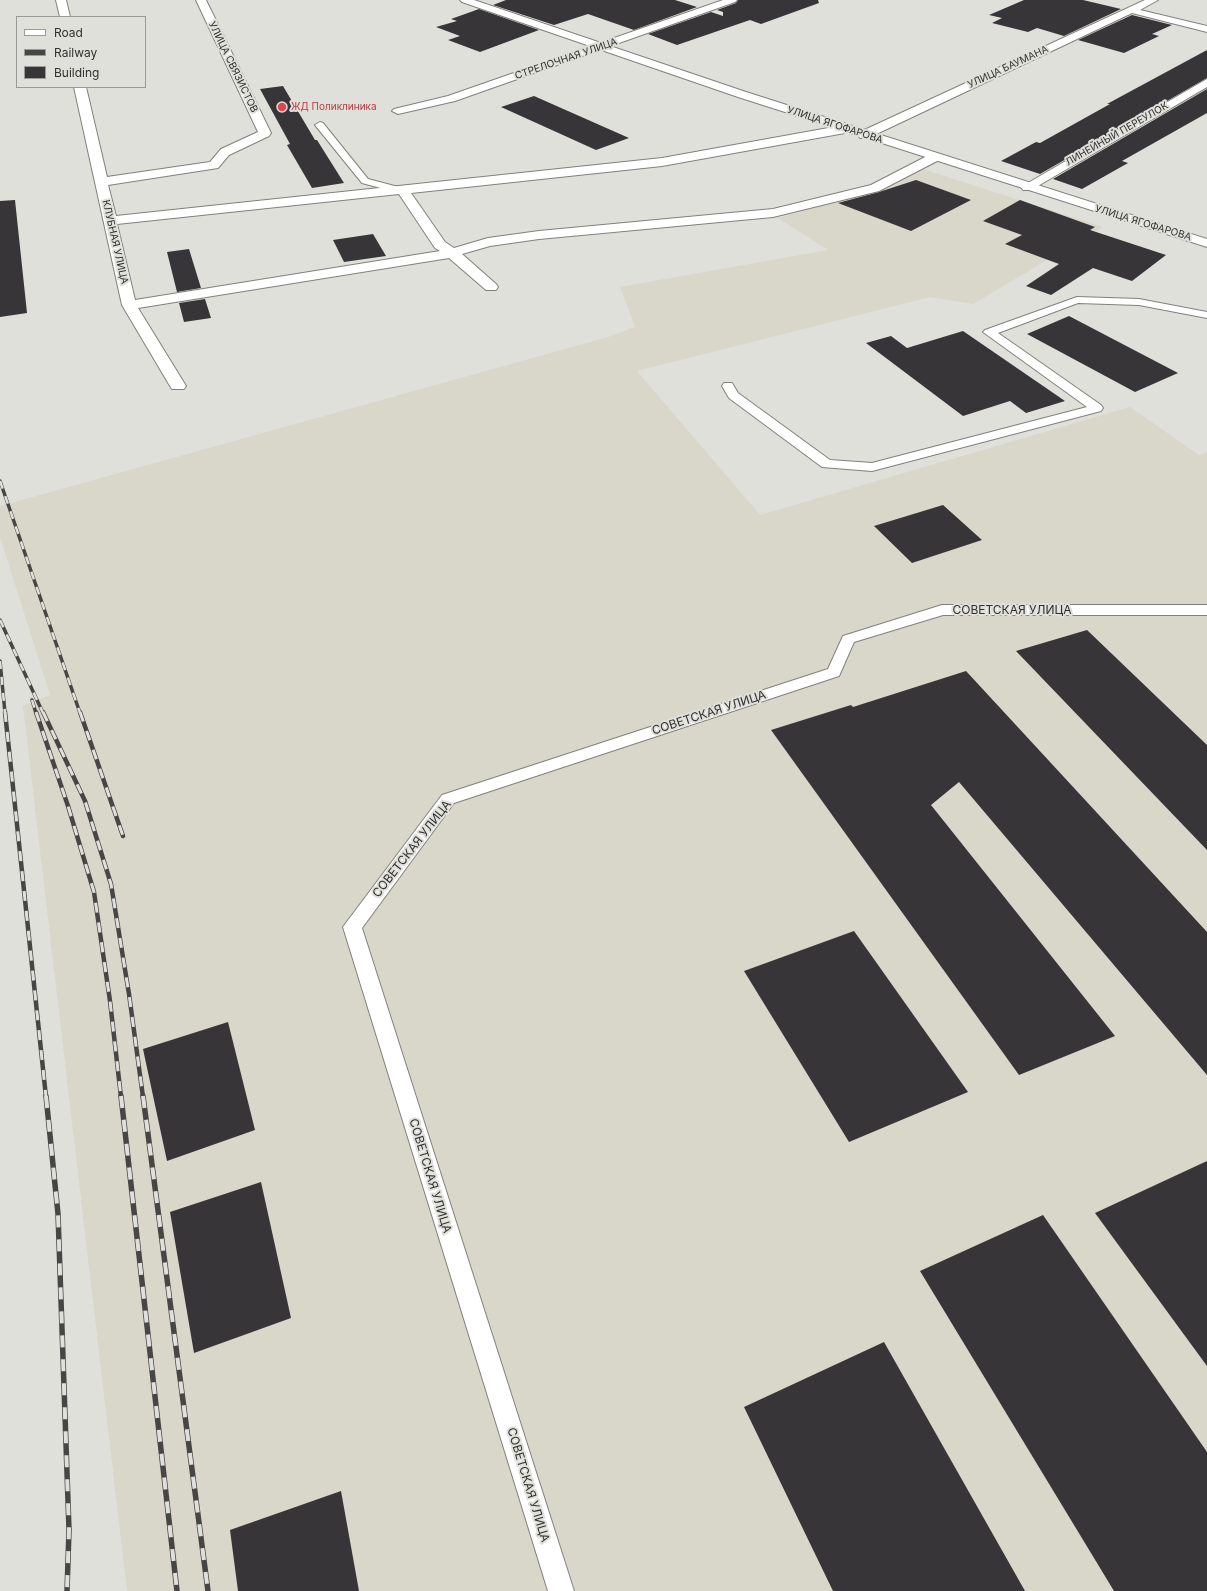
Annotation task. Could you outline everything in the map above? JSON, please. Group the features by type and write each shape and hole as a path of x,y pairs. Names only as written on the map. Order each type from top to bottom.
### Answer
{"street":[{"path":"61,0 65,16"},
{"name":"УЛИЦА СВЯЗИСТОВ","path":"101,182 214,165 225,152 265,133 201,0"},
{"name":"УЛИЦА ЯГОФАРОВА","path":"464,0 599,48 845,129 1207,243"},
{"name":"СТРЕЛОЧНАЯ УЛИЦА","path":"398,111 451,99 732,0"},
{"name":"УЛИЦА БАУМАНА","path":"864,135 1153,0"},
{"path":"1130,10 1207,29"},
{"name":"ЛИНЕЙНЫЙ ПЕРЕУЛОК","path":"1028,187 1207,82"},
{"name":"КЛУБНАЯ УЛИЦА","path":"80,88 129,305 178,386"},
{"path":"110,222 662,162 845,129"},
{"path":"129,305 452,253 488,242 539,235 773,213 875,188 935,158"},
{"path":"403,191 440,244 491,287"}],"lane":[{"path":"320,125 365,181 403,191"},
{"path":"728,386 732,395 827,464 872,467 1097,408 988,332 1077,300 1139,302 1207,315"},
{"name":"СОВЕТСКАЯ УЛИЦА","path":"561,1591 352,926 448,799 834,672 848,639 942,610 1207,610"}],"shaded area":[{"path":"923,169 1103,227 973,304 930,297 637,371 760,515 1130,407 1199,455 1207,452 1207,1591 127,1591 23,706 50,695 0,537 0,506 608,337 635,327 620,287 828,250 778,218 873,191"}],"building":[{"path":"506,0 675,0 697,7 634,30 588,14 554,25 493,5"},
{"path":"738,0 818,0 819,3 761,24 750,20 677,45 648,34 711,12 723,16 723,12 717,10 736,3"},
{"path":"1024,0 1083,0 1121,9 1064,36 1037,28 1028,32 992,23 1002,18 989,15"},
{"path":"479,9 539,30 480,52 448,40 460,36 436,27 457,21 451,19"},
{"path":"1132,15 1172,25 1152,34 1159,36 1124,53 1078,40"},
{"path":"1207,50 1207,78 1040,174 1001,161 1036,142 1040,143 1110,104 1107,104"},
{"path":"283,86 315,140 317,140 344,183 312,188 287,145 290,144 260,89"},
{"path":"1207,89 1207,113 1122,161 1128,163 1082,189 1053,179"},
{"path":"534,96 629,138 596,150 501,107"},
{"path":"916,180 971,200 911,231 838,203 879,192"},
{"path":"15,200 27,313 0,317 0,201"},
{"path":"1020,200 1095,227 1090,230 1166,255 1132,281 1093,268 1051,295 1026,286 1059,264 1005,244 1022,235 983,221"},
{"path":"373,234 386,256 344,262 333,240"},
{"path":"189,249 201,288 177,292 167,252"},
{"path":"205,299 211,318 184,322 179,303"},
{"path":"1069,316 1178,373 1135,392 1027,334"},
{"path":"963,331 1065,401 1026,413 1010,401 963,416 866,343 891,336 907,348"},
{"path":"943,505 982,540 912,563 874,526"},
{"path":"1087,630 1207,745 1207,850 1016,651"},
{"path":"966,671 1207,932 1207,1075 959,782 931,805 1115,1036 1019,1075 771,730 851,705 853,707"},
{"path":"854,931 968,1092 849,1142 744,971"},
{"path":"228,1022 255,1130 167,1161 143,1049"},
{"path":"1207,1161 1207,1366 1095,1213"},
{"path":"261,1182 291,1318 194,1353 170,1212"},
{"path":"1043,1215 1207,1452 1207,1591 1114,1591 920,1271"},
{"path":"884,1342 1025,1591 833,1591 744,1407"},
{"path":"341,1491 359,1591 238,1591 230,1530"}],"railway":[{"path":"0,481 80,713"},
{"path":"0,620 43,713"},
{"path":"0,661 5,713"},
{"path":"32,700 36,713"},
{"path":"5,712 46,1097"},
{"path":"36,712 68,806 94,892 110,1001 121,1097"},
{"path":"43,712 85,801 111,884 129,994 143,1097"},
{"path":"80,712 123,836"},
{"path":"46,1096 58,1214 69,1530 67,1591"},
{"path":"121,1096 177,1591"},
{"path":"143,1096 208,1591"}],"place":[{"name":"ЖД Поликлиника","path":"282,107"}]}
